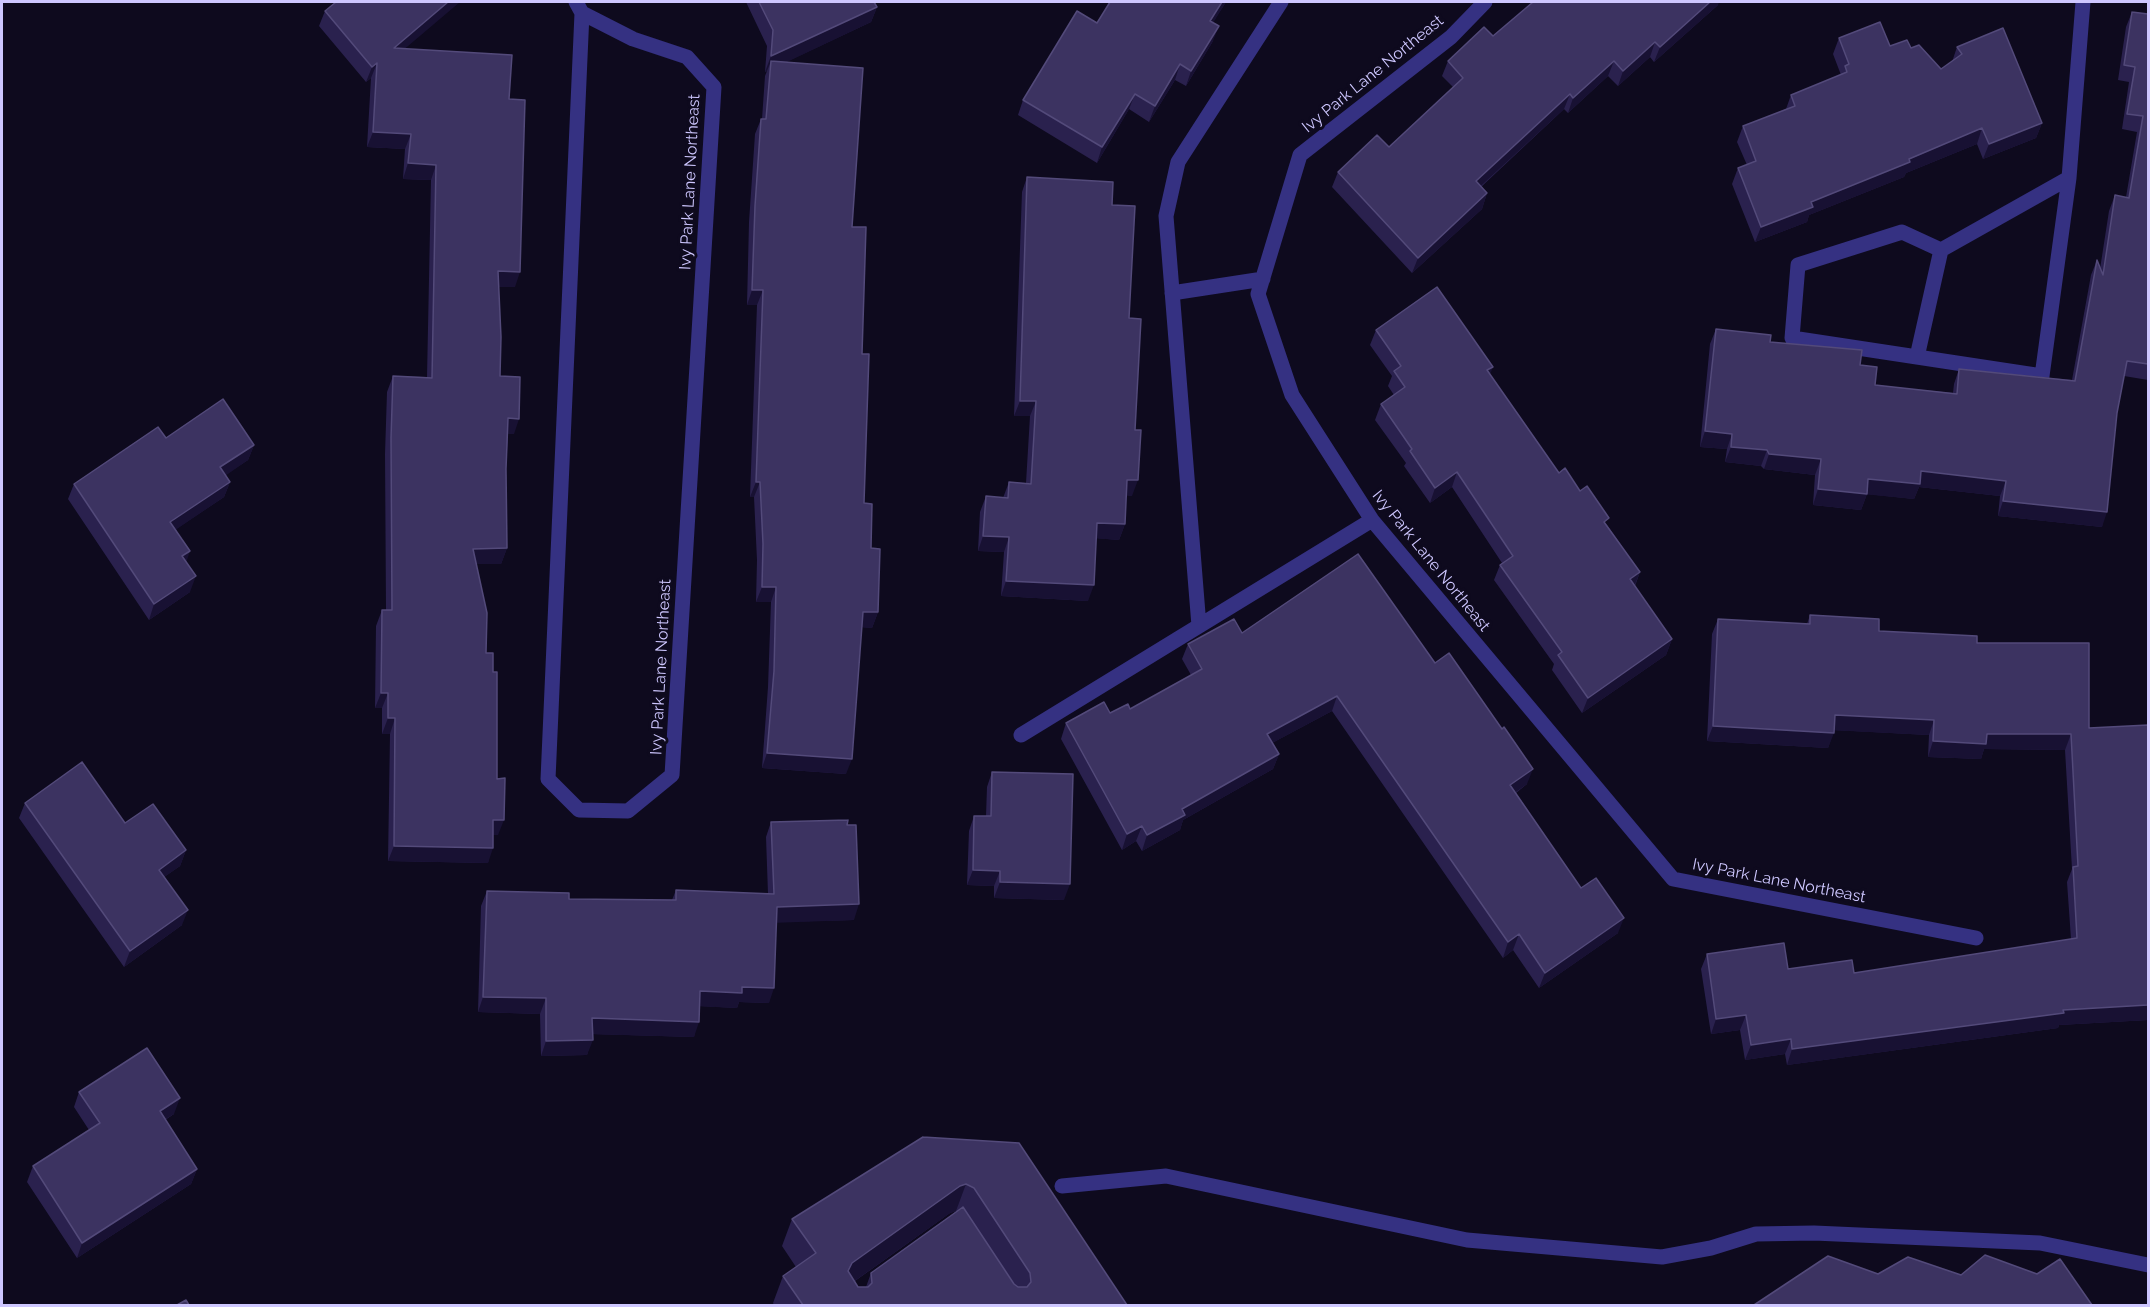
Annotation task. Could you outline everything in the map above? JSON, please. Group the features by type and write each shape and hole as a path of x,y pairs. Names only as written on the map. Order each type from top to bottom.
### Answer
{"street":[{"path":"1199,626 1166,216 1178,162 1281,2"},
{"name":"Ivy Park Lane Northeast","path":"1485,2 1451,37 1300,155 1258,294 1292,395 1372,520 1673,879 1976,938"},
{"path":"1941,250 1902,232 1798,265 1792,338 2042,376 2068,178 2083,2"},
{"name":"Ivy Park Lane Northeast","path":"579,7 633,39 687,57 714,87 672,775 628,811 579,810 548,779 579,7"},
{"path":"1917,357 1941,250 2068,178"},
{"path":"1172,293 1263,279"},
{"path":"1021,735 1372,520"},
{"path":"1062,1186 1166,1176 1467,1240 1662,1257 1711,1248 1756,1234 1814,1233 2040,1243 2148,1265"}],"building":[{"path":"336,2 448,2 394,48 512,55 509,99 525,100 520,272 498,271 500,376 520,377 519,419 508,418 507,548 473,549 487,613 486,653 493,653 493,672 497,672 497,779 505,778 504,820 493,820 493,848 394,846 395,718 388,718 388,693 381,693 382,610 392,610 393,376 432,378 436,165 408,163 411,134 373,132 377,63 372,67 325,11"},
{"path":"759,2 874,2 877,7 771,56 773,30"},
{"path":"1110,2 1222,2 1210,21 1219,26 1191,71 1180,64 1155,106 1135,94 1102,147 1023,100 1077,11 1097,23"},
{"path":"1533,2 1710,2 1660,47 1655,42 1623,71 1614,61 1573,98 1570,94 1476,181 1487,193 1418,258 1338,172 1377,135 1389,147 1463,78 1448,61 1484,27 1493,36"},
{"path":"2132,12 2148,14 2148,364 2127,361 2117,413 2107,512 2003,501 2006,481 1921,471 1920,484 1868,479 1867,494 1818,489 1821,459 1769,454 1767,450 1731,447 1732,434 1705,431 1716,329 1771,335 1770,342 1862,350 1860,365 1877,367 1875,385 1957,394 1959,369 2075,381 2097,260 2103,275 2115,195 2129,198 2143,116 2127,114 2135,67 2124,65"},
{"path":"1880,22 1890,46 1907,40 1911,48 1919,45 1941,69 1962,54 1957,47 2003,28 2042,123 1989,144 1982,128 1909,159 1910,162 1811,202 1813,207 1761,227 1738,168 1756,161 1743,126 1795,106 1791,95 1847,72 1845,66 1849,64 1839,38"},
{"path":"771,61 863,68 852,227 866,227 862,354 869,354 864,503 872,504 871,548 880,549 878,612 863,612 852,759 767,753 774,671 776,587 762,587 763,544 760,482 756,482 763,290 752,290 761,119 766,119"},
{"path":"1027,177 1113,182 1112,205 1135,206 1129,318 1141,319 1135,430 1141,430 1138,480 1127,480 1125,524 1097,523 1094,585 1006,581 1009,537 983,536 986,496 1008,498 1009,482 1031,484 1036,401 1020,401"},
{"path":"1437,287 1493,367 1487,370 1559,473 1565,468 1580,491 1587,486 1609,518 1604,522 1640,572 1630,579 1672,639 1588,698 1558,655 1562,652 1500,565 1513,556 1457,472 1435,488 1381,404 1405,387 1394,371 1401,366 1376,330"},
{"path":"223,399 254,445 220,467 230,482 170,522 190,551 182,556 196,576 154,604 74,484 158,427 166,438"},
{"path":"1358,554 1435,663 1449,653 1533,769 1510,785 1581,888 1596,878 1624,918 1545,973 1519,934 1508,942 1337,696 1267,734 1279,754 1182,809 1185,815 1147,835 1142,826 1127,834 1066,723 1104,702 1110,713 1128,704 1130,709 1202,669 1188,644 1234,619 1242,633"},
{"path":"1810,615 1879,619 1879,631 1977,636 1977,643 2089,643 2089,728 2148,725 2148,1005 2063,1010 2064,1013 1792,1049 1791,1039 1751,1045 1746,1015 1716,1019 1707,954 1784,943 1788,969 1852,960 1854,973 2077,938 2073,867 2078,866 2071,734 1987,734 1986,744 1933,741 1934,720 1835,715 1834,733 1713,726 1718,619 1810,624"},
{"path":"82,762 125,823 153,804 186,850 159,870 188,910 130,951 25,803"},
{"path":"992,772 1073,774 1070,884 1000,882 1000,871 973,870 974,816 991,816"},
{"path":"848,820 847,825 856,825 859,904 777,907 774,988 742,987 742,993 700,991 699,1022 592,1018 593,1040 546,1041 546,998 483,997 487,891 569,893 569,899 676,900 676,890 774,894 771,822"},
{"path":"147,1048 180,1098 160,1111 197,1169 82,1243 33,1166 100,1123 79,1092"},
{"path":"923,1137 1019,1143 1127,1305 803,1305 783,1276 816,1253 792,1219","holes":["966,1184 974,1188 1030,1273 1031,1282 1027,1287 1018,1287 1014,1284 963,1207 871,1273 872,1283 868,1287 858,1287 848,1271 852,1263 960,1186"]},
{"path":"1985,1255 2037,1274 2060,1259 2092,1305 1754,1305 1828,1256 1878,1274 1908,1257 1961,1275"},
{"path":"186,1300 189,1305 177,1305"}]}
